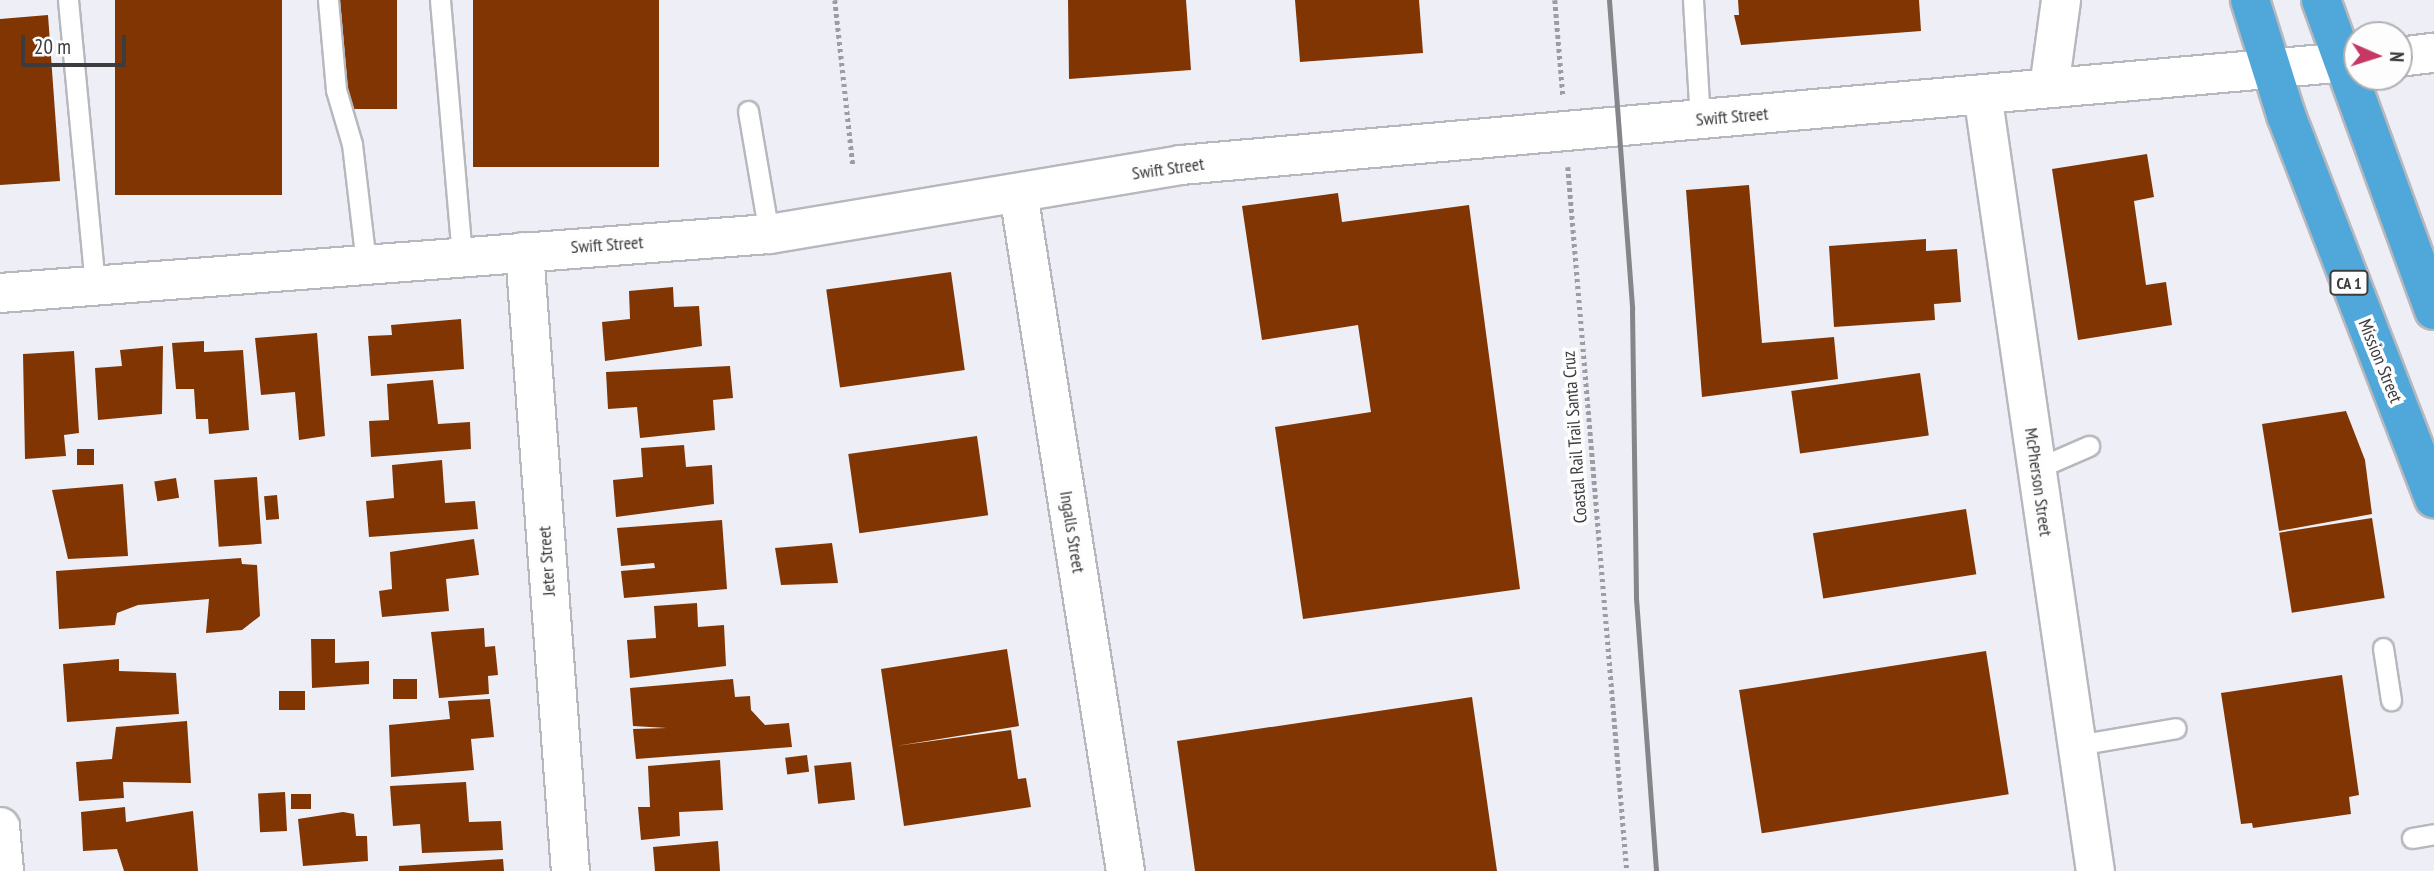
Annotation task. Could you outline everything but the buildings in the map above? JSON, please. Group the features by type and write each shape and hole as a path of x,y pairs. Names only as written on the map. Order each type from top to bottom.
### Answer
{"highway":[{"name":"CA 1","path":"2250,0 2269,66"},
{"path":"2320,0 2343,50"},
{"name":"Mission Street","path":"2269,66 2434,498"},
{"path":"2358,91 2434,310"}],"street":[{"path":"2049,88 2061,0"},
{"path":"2413,55 2434,53"},
{"name":"Swift Street","path":"0,293 462,255 769,234 1181,165 2343,61"},
{"name":"McPherson Street","path":"1982,93 2095,871"},
{"name":"Ingalls Street","path":"1018,193 1125,871"},
{"name":"Jeter Street","path":"524,251 570,871"},
{"path":"0,826 4,871"}],"lane":[{"path":"68,0 95,285"},
{"path":"328,0 336,90 352,144 366,263"},
{"path":"440,0 462,255"},
{"path":"1693,0 1700,120"},
{"path":"748,111 769,234"},
{"path":"2036,469 2089,446"},
{"path":"2384,648 2391,700"},
{"path":"2077,745 2176,729"},
{"path":"2412,838 2434,834"}],"path":[{"path":"835,0 853,166"},
{"name":"Coastal Rail Trail Santa Cruz","path":"1555,0 1627,871"}],"railway":[{"path":"1609,0 1632,309 1636,598 1656,871"}]}
